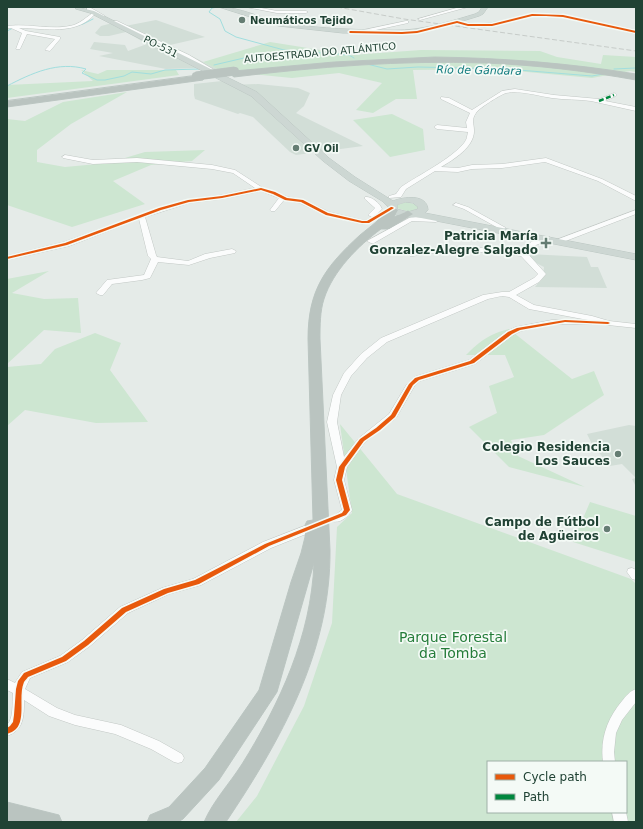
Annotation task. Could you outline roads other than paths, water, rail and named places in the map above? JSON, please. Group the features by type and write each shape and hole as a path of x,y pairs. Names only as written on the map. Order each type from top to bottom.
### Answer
{"highway":[{"name":"AUTOESTRADA DO ATLÁNTICO","path":"7,101 198,77 233,75 348,63 465,60 542,64 636,76"},
{"name":"AUTOESTRADA DO ATLÁNTICO","path":"7,104 198,77"},
{"path":"214,822 252,767 277,724 293,690 307,651 318,604 322,564 314,339 318,300 325,284 337,266 390,209"},
{"path":"354,249 393,222 412,214"},
{"path":"157,822 176,813 212,774 268,692 313,537 312,458 317,437"},
{"path":"210,822 228,802"},
{"path":"7,811 47,822"}],"main road":[{"path":"229,8 283,24 334,31 408,32 429,29 455,22 479,14 485,7"},
{"name":"PO-531","path":"85,10 211,70 233,75 323,158 354,180 388,200 390,209"},
{"path":"402,195 440,214 488,223 502,228 636,256 445,218 412,214 390,209 394,202 402,195"},
{"path":"412,214 421,211 423,206"}],"street":[{"path":"229,8 246,7 277,12 306,12"},
{"path":"420,19 466,7"},
{"path":"10,26 68,27 87,21 85,10"},
{"path":"532,15 535,10"},
{"path":"455,22 468,25 492,25 532,15 560,15 636,32"},
{"path":"362,31 406,22"},
{"path":"10,26 25,32 58,38 48,50"},
{"path":"18,48 25,32"},
{"path":"402,195 431,170 448,160 466,145 470,138 471,130 469,122 473,112 499,94 509,91 599,101 636,109"},
{"path":"599,101 614,95"},
{"path":"443,98 473,112"},
{"path":"436,127 471,130"},
{"path":"65,157 92,162 137,160 212,167 235,172 261,189 283,197 302,201 327,214 359,222 368,222 390,209"},
{"path":"431,170 458,170 472,167 502,166 546,160 600,180 636,199"},
{"path":"7,258 66,244 142,217 160,209 189,201 222,197 261,189"},
{"path":"273,210 283,197"},
{"path":"359,222 379,209 378,206 367,198"},
{"path":"456,204 466,208 488,223"},
{"path":"564,240 636,212"},
{"path":"142,217 152,256 155,259 189,263 208,256 232,251"},
{"path":"371,241 412,219 434,220 445,218"},
{"path":"524,254 526,250 541,238"},
{"path":"413,254 441,248 467,248 524,254"},
{"path":"511,295 519,287 537,280 542,274 539,268 525,258 524,254"},
{"path":"100,293 110,282 147,276 155,259"},
{"path":"335,519 344,514 347,510 339,480 342,466 332,422 338,395 347,375 364,356 384,340 458,310 476,301 494,295 511,295 532,307 592,318 608,323"},
{"path":"342,466 362,440 393,416 411,384 417,379 472,362 510,333 519,329 565,321 636,326"},
{"path":"7,731 15,726 17,719 18,691 21,679 26,675 64,659 86,643 124,610 166,591 197,582 267,545 306,529"},
{"path":"7,684 42,707 58,714 75,720 117,729 178,758"},
{"path":"609,761 610,734 614,719 627,702 636,694"}],"waterway":[{"name":"Río de Gándara","path":"218,7 212,8 209,12 220,19 225,31 236,37 284,50 349,55 354,58"},
{"path":"68,28 83,24 93,19"},
{"path":"7,31 13,28"},
{"path":"214,65 244,58 272,55 285,51"},
{"name":"Río de Gándara","path":"367,64 387,69 418,67 506,69 592,76 603,74"},
{"path":"7,86 36,73 55,67 65,66 86,69 82,73 97,80 124,76 132,72 151,74 165,70 199,69"},
{"path":"614,69 636,68"}],"railway":[{"path":"337,7 404,19 636,51"}],"place":[{"name":"Neumáticos Tejido","path":"242,20"},
{"name":"GV Oil","path":"296,148"},
{"name":"Patricia María Gonzalez-Alegre Salgado","path":"546,243"},
{"name":"Colegio Residencia Los Sauces","path":"618,454"},
{"name":"Campo de Fútbol de Agüeiros","path":"607,529"}],"park label":[{"name":"Parque Forestal da Tomba","path":"453,646"}]}
